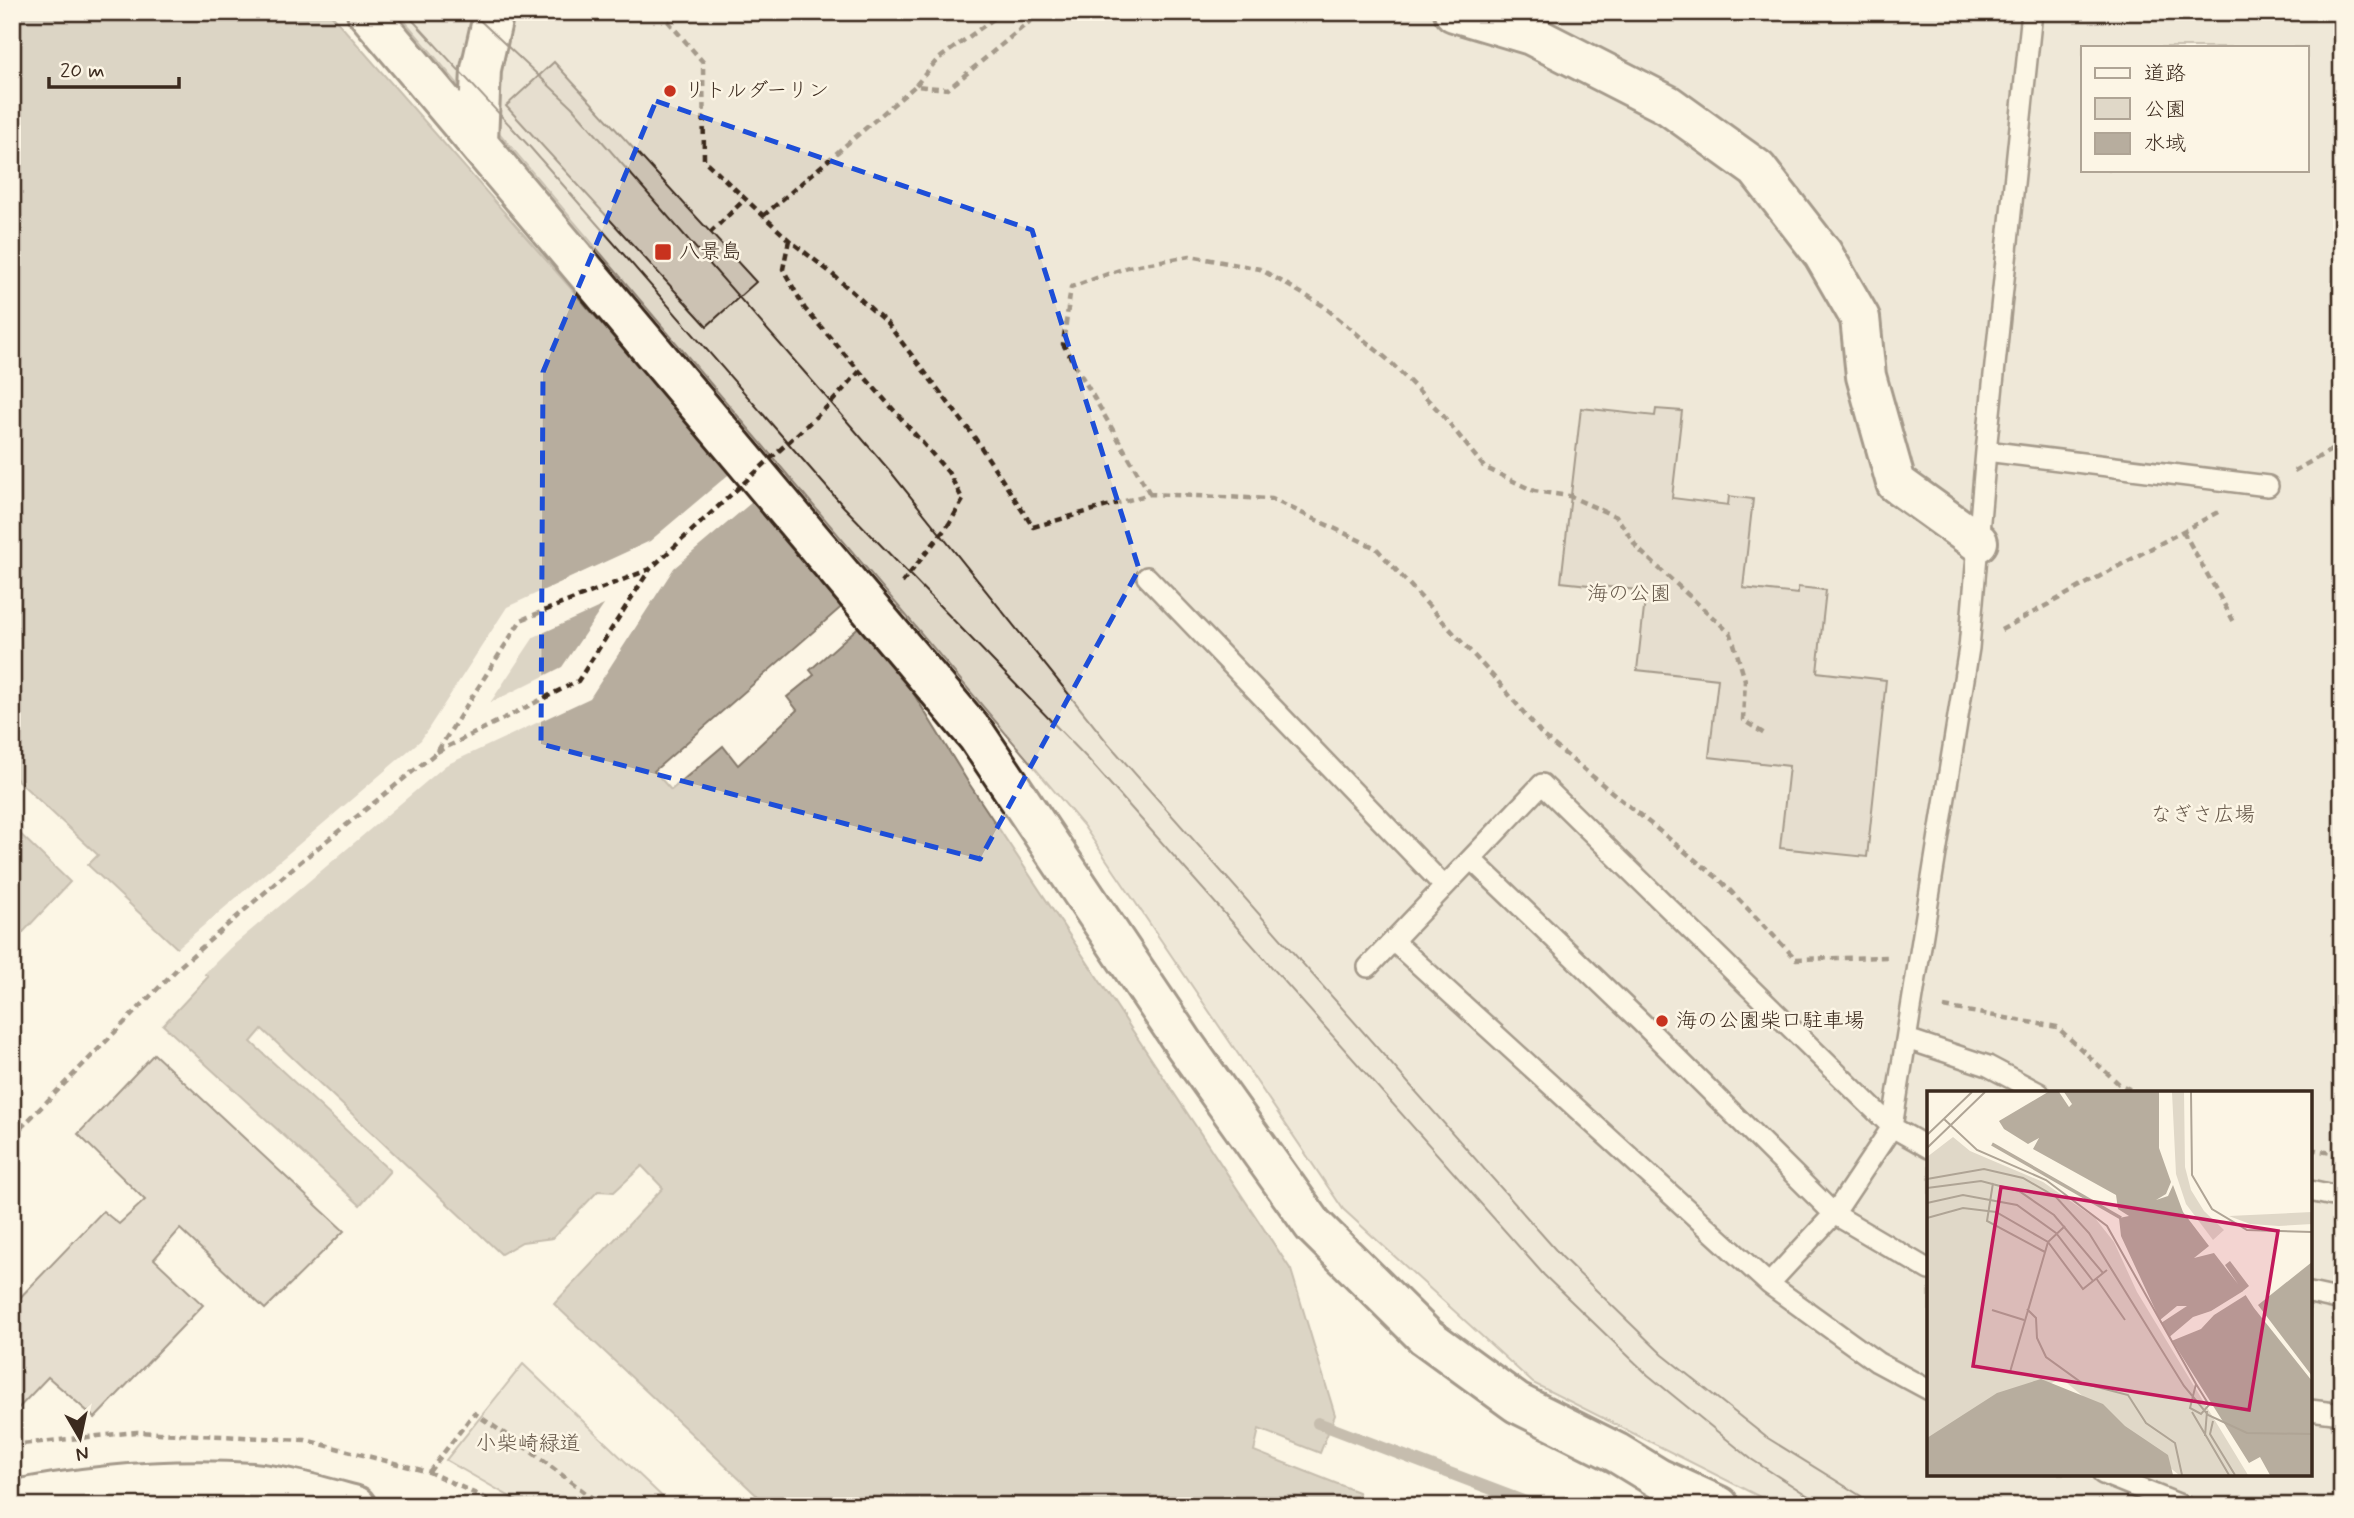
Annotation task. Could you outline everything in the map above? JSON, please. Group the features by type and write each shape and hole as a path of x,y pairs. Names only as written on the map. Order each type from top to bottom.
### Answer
{"street":[{"path":"367,12 977,736 1184,1044 1313,1225 1425,1336 1517,1403 1617,1453 1658,1478 1719,1506"},
{"path":"478,142 481,69 494,12"},
{"path":"1454,12 1531,35 1657,99 1757,169 1823,254 1860,318 1866,376 1896,483 1978,542"},
{"path":"12,1501 69,1489 187,1482 254,1483 356,1506"}],"lane":[{"path":"1769,1284 1834,1214 1892,1126 1969,648 1986,451 2032,12"},
{"path":"1986,451 2268,486"},
{"path":"1147,577 1444,886"},
{"path":"1368,967 1542,784 1892,1126 1927,1147"},
{"path":"1471,859 1641,1022 1834,1214 1927,1269"},
{"path":"1393,941 1769,1284 1877,1362 1927,1389"},
{"path":"1907,1039 1988,1066 2035,1091"},
{"path":"2312,1191 2342,1198"},
{"path":"2312,1293 2342,1300"},
{"path":"2312,1409 2342,1415"},
{"path":"2108,1476 2183,1506"}],"path":[{"path":"660,12 704,62 704,160 789,240 887,323 973,435 1032,527 1150,494 1272,499 1376,548 1501,685 1543,736 1721,881 1797,958 1918,957"},
{"path":"764,216 915,86 937,60 1003,12"},
{"path":"915,86 948,89 1041,12"},
{"path":"710,233 745,199"},
{"path":"789,240 783,269 805,309 948,472 963,500 949,524 876,616"},
{"path":"1150,494 1063,344 1071,287 1128,267 1190,256 1260,270 1322,304 1387,359 1441,413 1484,467 1534,491 1569,496 1617,517 1638,549 1731,634 1745,680 1743,720 1766,735"},
{"path":"12,1137 178,968 294,867 437,752 578,681 650,569 830,404 859,372"},
{"path":"1969,648 2342,444"},
{"path":"2183,531 2234,622"},
{"path":"437,752 522,620 650,569"},
{"path":"1913,1001 2057,1027 2119,1084 2133,1091"},
{"path":"2312,1149 2342,1155"},
{"path":"429,1472 474,1413 529,1450 603,1506"}],"highlighted area":[{"path":"656,101 1032,230 1139,569 980,859 541,744 543,372"}],"green space":[{"name":"海の公園","path":"397,12 2342,12 2342,1506 1778,1506 1533,1383 1343,1209 1083,825"},
{"name":"小柴崎緑道","path":"523,1364 672,1506 526,1506 446,1460"}],"water":[{"path":"12,12 329,12 846,603 654,771 671,790 723,746 738,765 797,710 787,697 814,675 810,670 863,623 886,649 968,782 1291,1270 1335,1415 1320,1453 1259,1429 1254,1451 1358,1492 1362,1506 768,1506 554,1304 663,1188 642,1166 614,1192 598,1191 553,1238 522,1242 501,1254 262,1029 251,1042 390,1171 360,1205 163,1025 208,977 88,865 98,855 12,775"},
{"path":"12,826 70,882 12,944"}],"pier":[{"path":"734,470 758,497 674,568 590,698 446,765 230,948 202,976 175,950 421,740 507,607 650,541","holes":["604,605 562,667 490,703 534,637"]}],"building":[{"path":"554,62 756,282 707,326 506,106"},
{"path":"1581,408 1655,416 1656,409 1682,411 1672,498 1728,505 1729,496 1753,499 1743,588 1798,594 1798,587 1826,590 1817,672 1886,680 1867,857 1780,848 1789,766 1709,757 1718,679 1637,670 1646,591 1561,582"},
{"path":"154,1054 344,1231 265,1309 180,1229 154,1259 203,1305 95,1418 48,1377 12,1415 12,1306 103,1211 119,1224 145,1200 78,1134"}],"waterway":[{"path":"1318,1423 1536,1506"}],"tram line":[{"path":"405,12 529,146 844,507 1088,759 1544,1275 1648,1375 1751,1459 1824,1506"},
{"path":"471,12 572,107 814,383 890,471 1107,742 1562,1257 1663,1355 1766,1437 1877,1506"}],"place":[{"name":"リトルダーリン","path":"670,91"},
{"name":"八景島","path":"663,252"},
{"name":"海の公園柴口駐車場","path":"1662,1021"}],"park label":[{"name":"なぎさ広場","path":"2203,815"}]}
